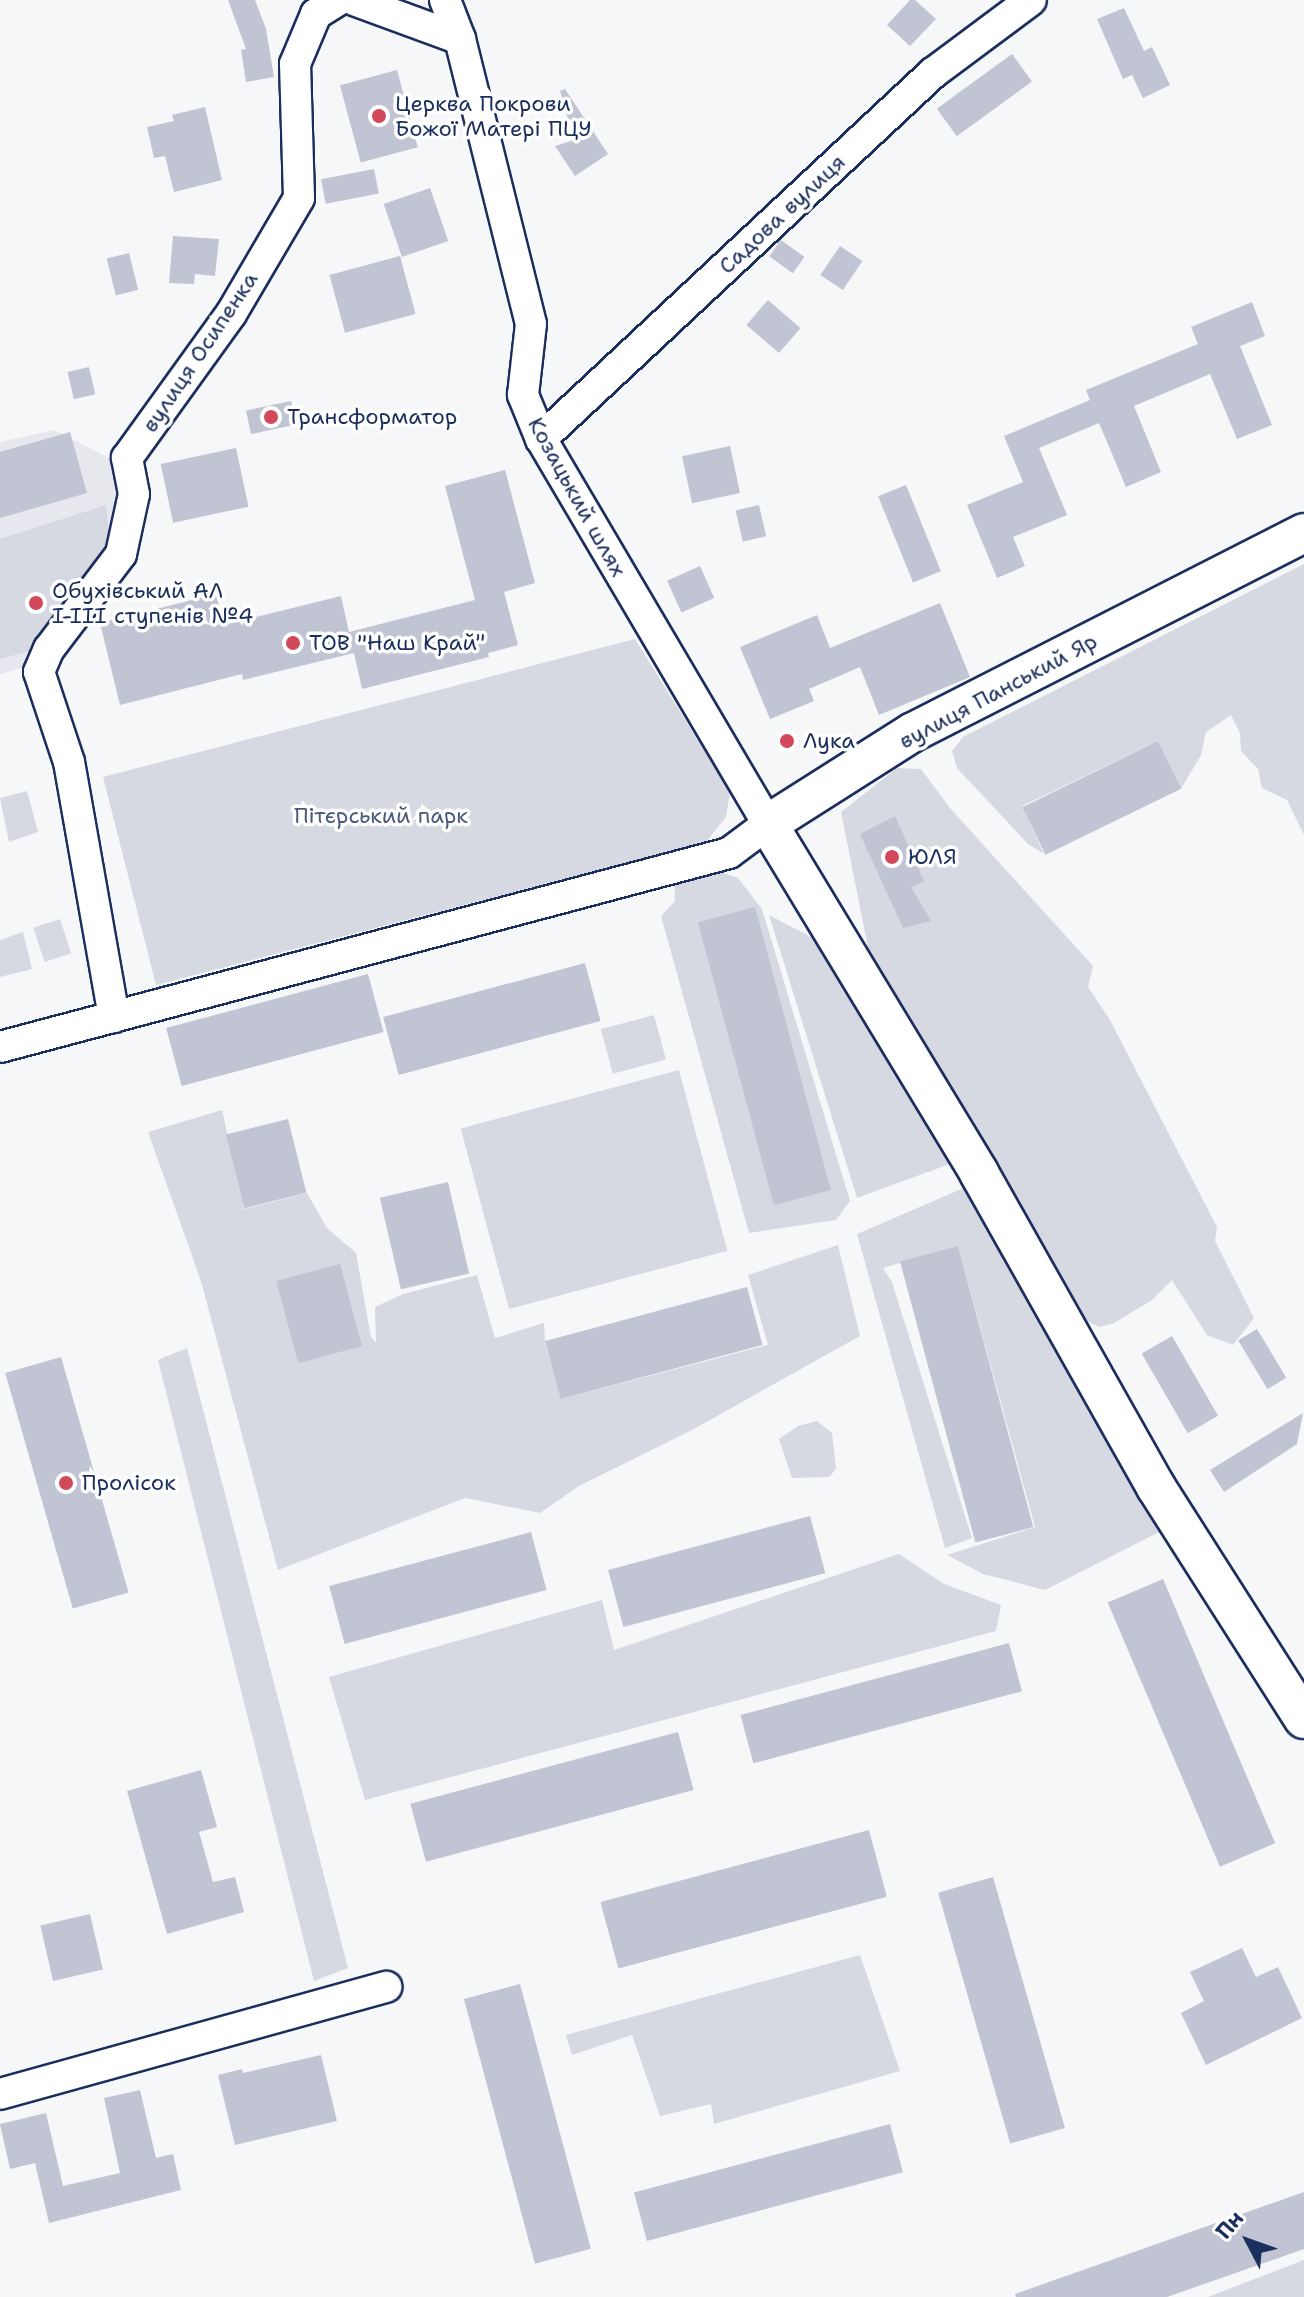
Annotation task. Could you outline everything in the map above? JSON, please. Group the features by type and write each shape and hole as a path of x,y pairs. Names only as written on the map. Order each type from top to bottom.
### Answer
{"street":[{"path":"354,0 460,39"},
{"name":"Козацький шлях","path":"445,0 460,39 531,324 523,395 541,439 768,824"},
{"name":"Садова вулиця","path":"541,439 933,73 1031,0"},
{"name":"вулиця Осипенка","path":"114,1017 69,762 39,672 49,649 121,554 134,494 127,458 231,314 299,198 295,64 320,5"},
{"name":"вулиця Панський Яр","path":"768,824 913,732 1304,533"},
{"path":"0,1047 729,853 768,824 979,1173 1156,1487 1304,1719"},
{"path":"0,2094 386,1987"}],"shaded area":[{"name":"Обухівський АЛ І-ІІІ ступенів №4","path":"54,430 117,462 125,491 118,539 26,667 0,674 0,442"}],"green space":[{"path":"106,505 111,552 40,648 0,659 0,539"},
{"path":"1304,564 1304,835 1287,800 1262,788 1258,769 1241,751 1240,733 1231,715 1206,732 1201,755 1181,789 1158,741 1022,806 1044,854 1028,844 957,768 952,751 963,737"},
{"name":"Пітєрський парк","path":"635,639 730,792 726,817 706,842 156,985 103,777"},
{"path":"897,768 921,769 950,808 1093,966 1088,987 1110,1020 1217,1227 1215,1241 1254,1318 1233,1345 1207,1335 1172,1280 1152,1300 1114,1323 1099,1327 1087,1321 882,986 870,958 841,812"},
{"path":"27,791 38,832 9,842 0,798"},
{"path":"709,868 738,878 762,909 850,1201 836,1220 749,1233 661,916 675,901 674,880"},
{"path":"769,915 830,947 958,1161 857,1198"},
{"path":"60,919 71,953 44,962 33,928"},
{"path":"23,932 32,969 0,977 0,940"},
{"path":"654,1015 666,1059 613,1074 601,1029"},
{"path":"679,1070 727,1251 509,1309 461,1128"},
{"path":"222,1110 244,1209 307,1193 327,1228 356,1253 371,1337 376,1342 375,1307 403,1294 477,1275 495,1338 544,1323 545,1342 561,1399 768,1345 748,1275 838,1245 860,1336 692,1430 579,1486 540,1513 465,1498 278,1570 201,1281 148,1132"},
{"path":"973,1184 1169,1527 1045,1590 983,1574 947,1555 1035,1527 958,1246 883,1268 892,1282 972,1538 945,1548 857,1234"},
{"path":"187,1348 348,1968 314,1981 158,1360"},
{"path":"817,1421 832,1433 836,1469 829,1477 792,1478 779,1439 798,1426"},
{"path":"899,1554 944,1584 1001,1605 996,1631 365,1800 329,1677 602,1600 614,1650"},
{"path":"860,1955 900,2071 714,2124 711,2104 660,2116 632,2035 572,2055 566,2035"},
{"path":"1304,2260 1304,2297 1208,2297"}],"building":[{"path":"228,0 255,0 266,29 274,77 246,82 241,50 246,49"},
{"path":"910,0 915,0 936,19 910,46 887,25"},
{"path":"1124,8 1144,51 1152,47 1170,85 1143,98 1132,75 1123,79 1097,19"},
{"path":"1012,54 1032,82 957,136 937,109"},
{"name":"Церква Покрови Божої Матері ПЦУ","path":"397,70 418,147 361,163 340,85"},
{"path":"565,89 608,154 575,176 555,146 574,140 560,91"},
{"path":"205,107 222,180 174,192 165,156 154,158 147,127 174,121 172,115"},
{"path":"374,169 379,194 326,204 321,179"},
{"path":"430,188 448,241 402,257 384,204"},
{"path":"173,236 219,239 215,276 195,274 194,284 169,283"},
{"path":"781,240 804,257 793,273 769,256"},
{"path":"840,246 862,261 843,290 820,275"},
{"path":"129,253 138,290 116,295 107,259"},
{"path":"400,256 416,314 345,333 329,275"},
{"path":"768,300 800,328 779,353 746,325"},
{"path":"1252,302 1265,336 1240,346 1272,425 1237,439 1210,374 1134,406 1161,472 1126,487 1099,423 1039,448 1067,515 1013,537 1025,566 997,578 967,505 1023,482 1004,436 1090,400 1086,390 1198,344 1191,327"},
{"path":"89,367 95,394 74,399 68,372"},
{"name":"Трансформатор","path":"291,401 296,424 251,434 246,411"},
{"path":"70,432 87,493 0,518 0,452"},
{"path":"730,446 740,493 692,503 682,456"},
{"path":"236,448 248,507 173,523 161,464"},
{"path":"505,470 535,583 504,592 518,645 488,653 489,657 362,689 354,653 243,680 242,674 120,705 100,623 216,594 224,625 341,596 349,632 475,600 445,486"},
{"path":"906,485 941,571 913,582 878,496"},
{"path":"759,505 766,536 743,542 736,510"},
{"path":"700,566 714,598 681,613 667,581"},
{"path":"940,603 970,677 879,715 860,667 809,689 814,701 770,719 740,647 817,615 830,648"},
{"path":"1158,741 1181,789 1046,855 1022,807"},
{"name":"ЮЛЯ","path":"895,816 924,881 911,887 931,921 903,928 860,834"},
{"path":"755,907 831,1190 774,1205 698,922"},
{"path":"585,963 601,1021 399,1075 383,1017"},
{"path":"368,974 384,1032 182,1086 166,1028"},
{"path":"288,1119 306,1193 244,1208 226,1134"},
{"path":"448,1182 469,1274 401,1289 380,1198"},
{"path":"958,1246 1033,1527 975,1543 900,1262"},
{"path":"340,1264 362,1346 298,1363 276,1281"},
{"path":"747,1287 763,1345 561,1399 545,1341"},
{"path":"1257,1329 1286,1378 1267,1389 1238,1340"},
{"path":"1172,1336 1218,1416 1188,1433 1142,1354"},
{"name":"Пролісок","path":"61,1357 129,1593 73,1608 5,1373"},
{"path":"1303,1413 1297,1444 1224,1492 1210,1470"},
{"path":"810,1516 825,1573 623,1627 608,1570"},
{"path":"531,1532 547,1590 345,1644 329,1586"},
{"path":"1163,1579 1275,1843 1220,1867 1108,1602"},
{"path":"1009,1643 1022,1691 753,1763 740,1715"},
{"path":"678,1732 694,1790 426,1862 410,1804"},
{"path":"201,1770 217,1827 199,1832 213,1882 235,1877 244,1912 167,1934 127,1791"},
{"path":"869,1830 887,1897 618,1969 600,1902"},
{"path":"993,1877 1065,2128 1010,2144 938,1893"},
{"path":"90,1914 103,1970 53,1981 40,1925"},
{"path":"1242,1948 1256,1977 1278,1967 1302,2018 1206,2065 1181,2013 1204,2001 1190,1972"},
{"path":"520,1984 591,2249 535,2264 464,1999"},
{"path":"321,2055 337,2121 235,2145 218,2075 242,2069 243,2073"},
{"path":"140,2090 156,2158 173,2154 181,2190 49,2223 35,2163 10,2169 0,2124 46,2113 63,2186 120,2173 104,2098"},
{"path":"890,2124 903,2172 647,2241 634,2193"},
{"path":"1304,2192 1304,2249 1167,2297 1016,2297 1015,2294"}],"place":[{"name":"Церква Покрови Божої Матері ПЦУ","path":"379,116"},
{"name":"Трансформатор","path":"271,417"},
{"name":"Обухівський АЛ І-ІІІ ступенів №4","path":"36,603"},
{"name":"ТОВ \"Наш Край\"","path":"293,643"},
{"name":"Лука","path":"787,741"},
{"name":"ЮЛЯ","path":"892,857"},
{"name":"Пролісок","path":"66,1483"}]}
